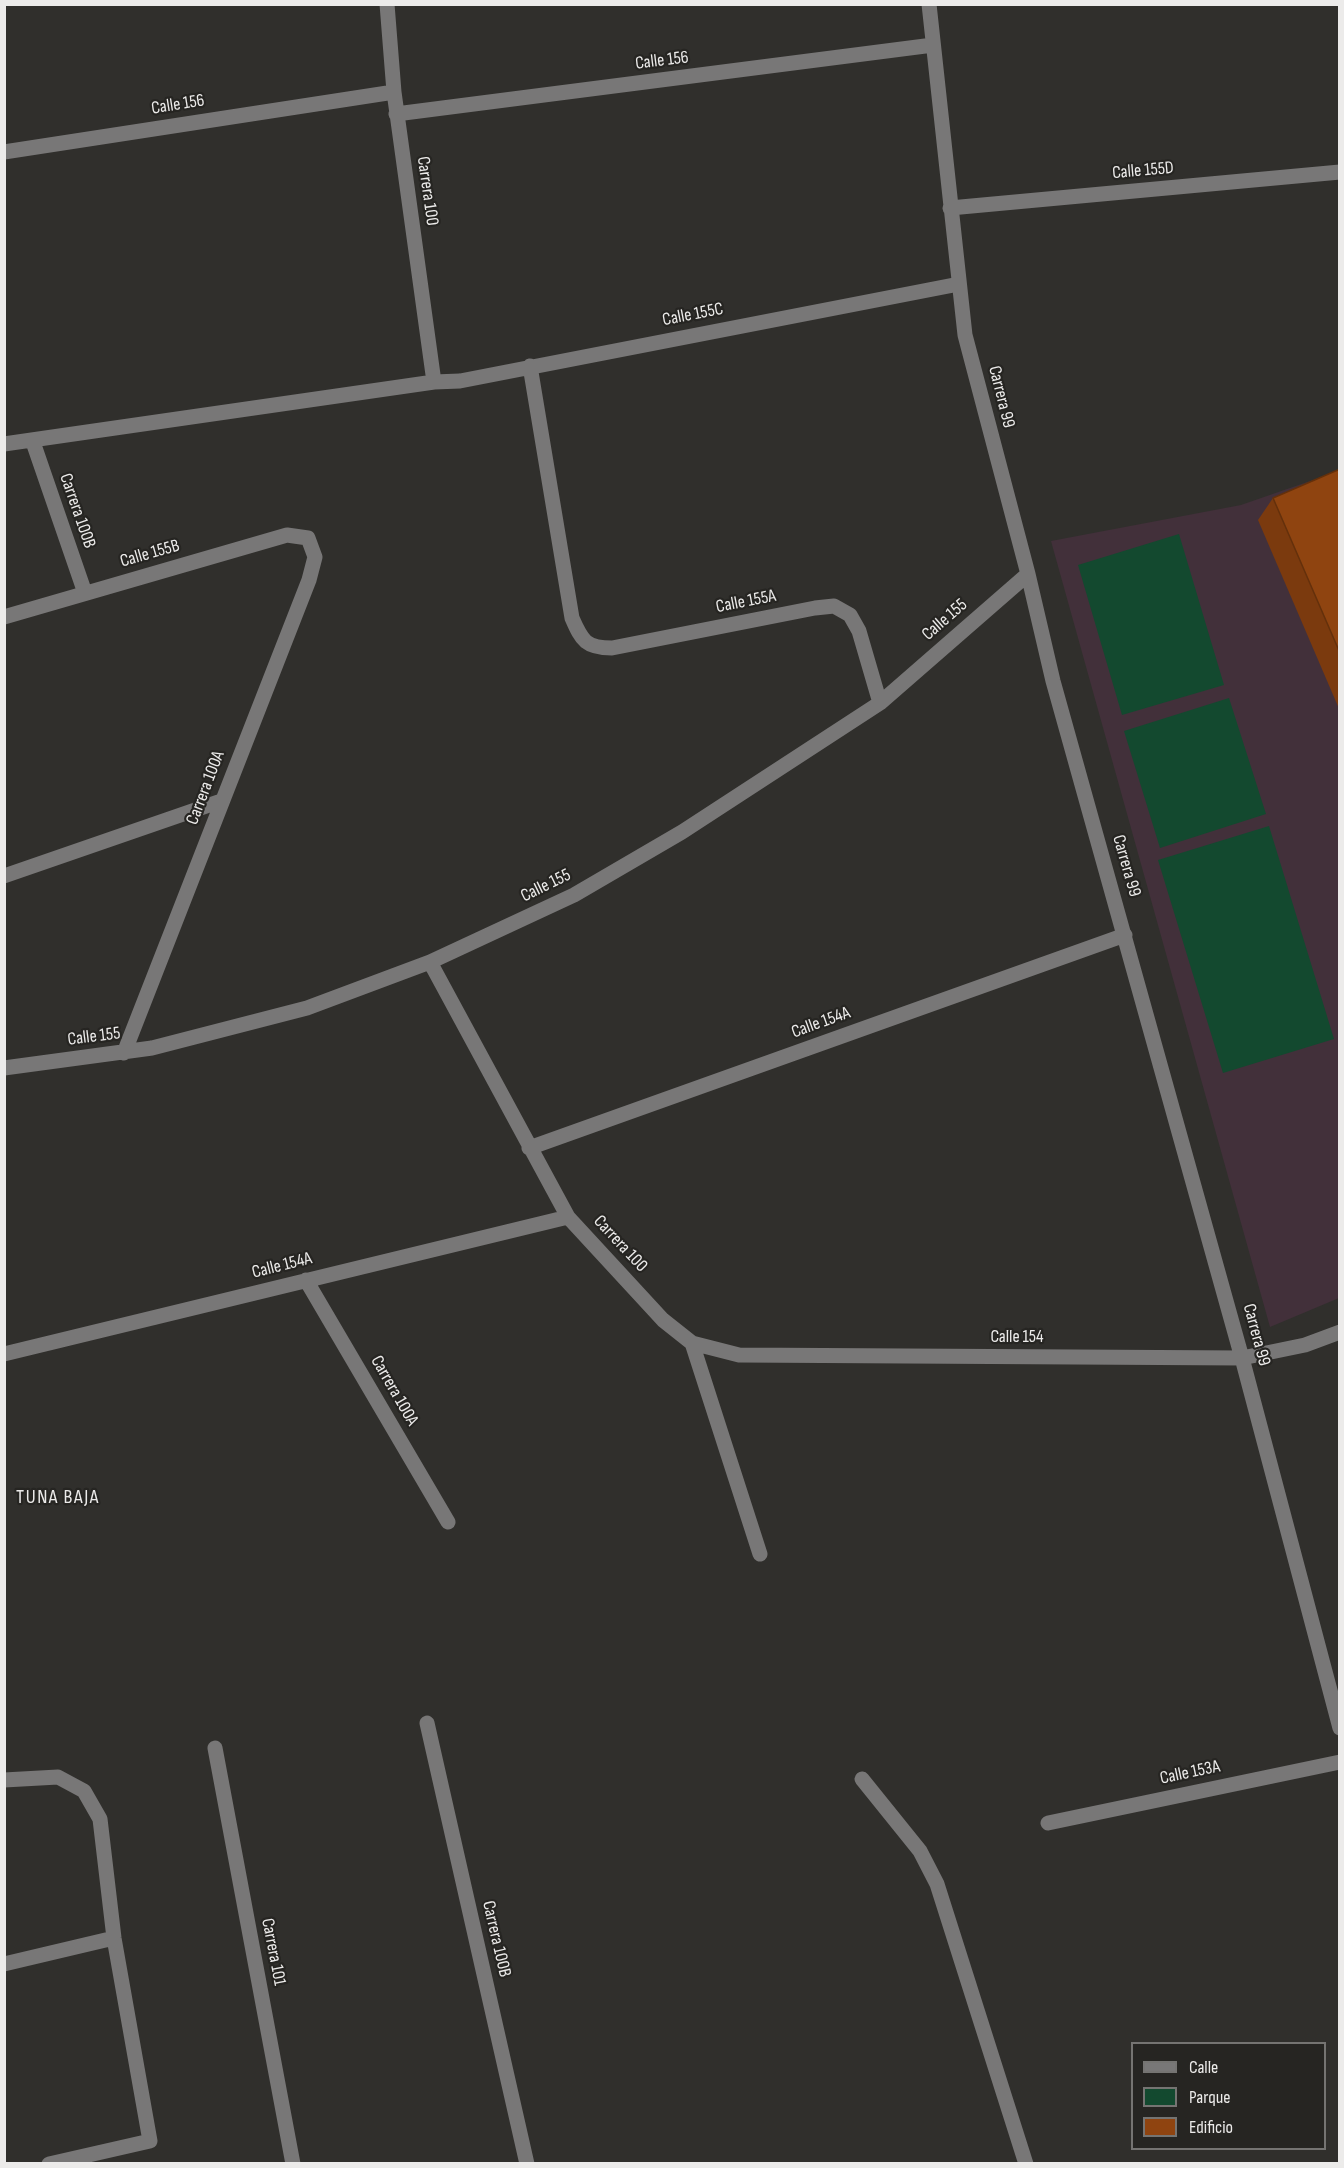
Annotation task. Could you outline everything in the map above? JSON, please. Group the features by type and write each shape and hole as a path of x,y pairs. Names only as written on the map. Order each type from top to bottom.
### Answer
{"street":[{"name":"Carrera 100","path":"387,4 396,114 434,382"},
{"name":"Carrera 99","path":"929,4 965,335 1028,574 1053,681 1242,1358 1340,1728"},
{"name":"Calle 156","path":"396,114 933,45"},
{"name":"Calle 156","path":"4,152 394,92"},
{"name":"Calle 155D","path":"950,208 1340,172"},
{"name":"Calle 155C","path":"4,444 33,442 434,382 460,381 959,284"},
{"name":"Calle 155A","path":"530,366 572,618 581,638 596,648 612,648 834,606 850,615 859,631 880,703"},
{"name":"Carrera 100B","path":"33,442 85,593"},
{"name":"Calle 155B","path":"4,617 287,534 308,538"},
{"name":"Carrera 100A","path":"124,1053 309,580 315,557 308,538"},
{"name":"Calle 155","path":"4,1068 152,1048 307,1008 430,962 584,889 682,832 880,703 1028,574"},
{"path":"4,876 221,801"},
{"name":"Calle 154A","path":"529,1148 1125,935"},
{"name":"Carrera 100","path":"430,962 568,1217 663,1320 692,1343"},
{"name":"Calle 154A","path":"4,1354 568,1217"},
{"name":"Carrera 100A","path":"306,1280 448,1522"},
{"name":"Calle 154","path":"692,1343 739,1355 1242,1358 1305,1345 1340,1332"},
{"path":"692,1343 760,1554"},
{"name":"Carrera 100B","path":"427,1723 527,2163"},
{"name":"Carrera 101","path":"215,1748 293,2163"},
{"name":"Calle 153A","path":"1048,1823 1340,1762"},
{"path":"4,1780 58,1777 84,1791 100,1819 114,1938 150,2141 50,2163"},
{"path":"862,1779 920,1851 937,1884 1026,2163"},
{"path":"4,1964 114,1938"}],"shaded area":[{"path":"1339,471 1339,1298 1270,1327 1051,541 1241,505"}],"green space":[{"path":"1179,534 1224,685 1122,715 1078,565"},
{"path":"1229,698 1266,814 1160,848 1124,731"},
{"path":"1269,826 1334,1039 1223,1073 1158,860"}],"building":[{"path":"1340,469 1340,653 1273,498"}],"district":[{"name":"TUNA BAJA","path":"58,1498"}]}
